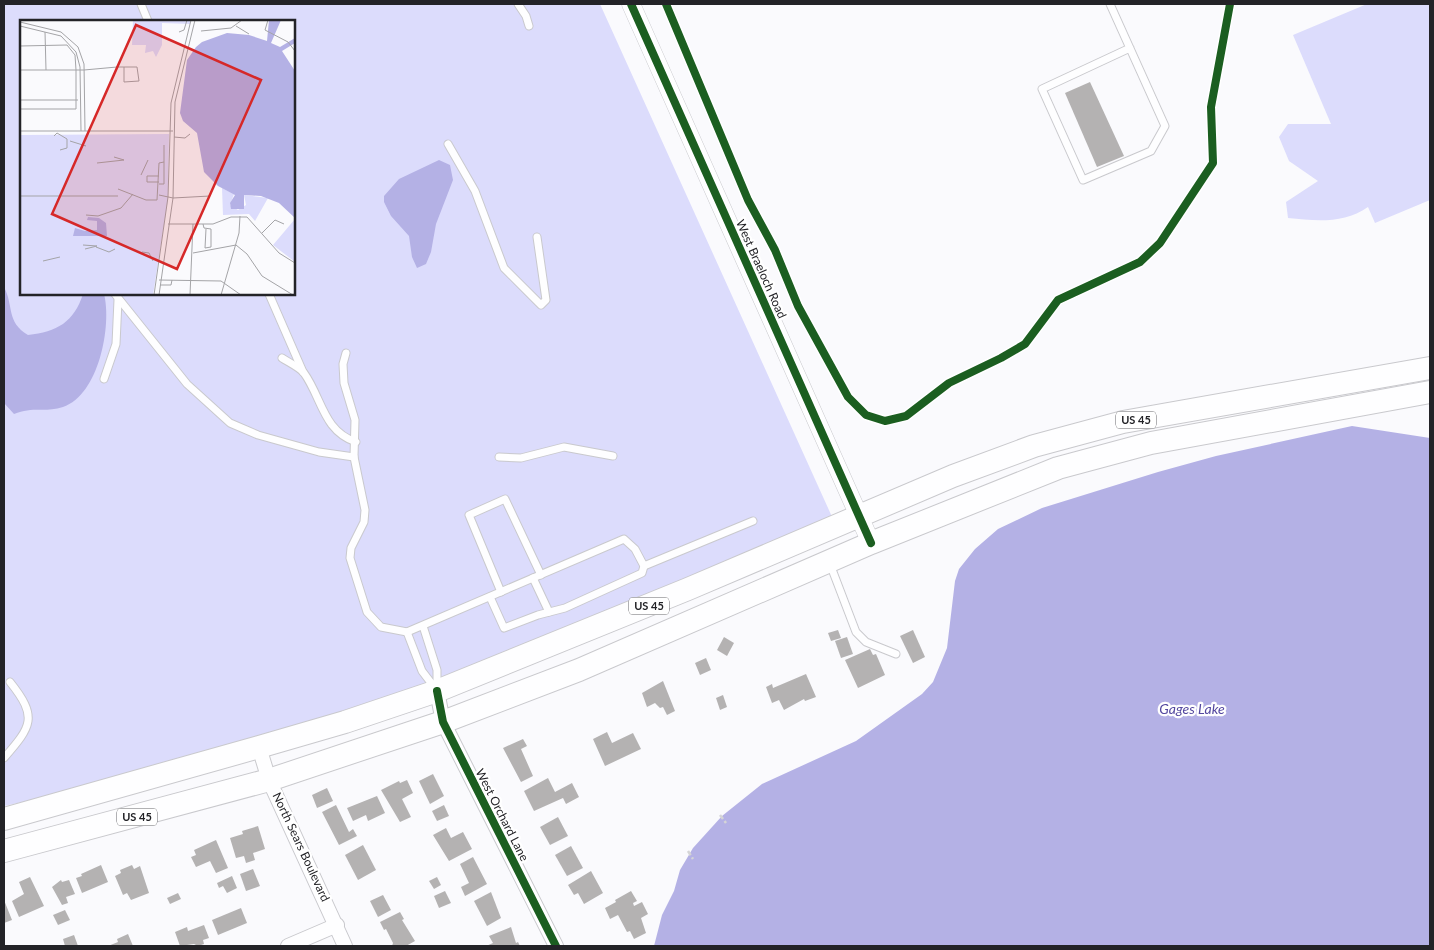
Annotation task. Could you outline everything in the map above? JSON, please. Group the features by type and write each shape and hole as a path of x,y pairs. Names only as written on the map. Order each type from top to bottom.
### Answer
{"main road":[{"name":"US 45","path":"4,819 346,722 436,691 688,589 953,476 1034,446 1123,422 1430,368"},
{"name":"US 45","path":"4,851 269,780 443,722 579,670 871,543 1058,468 1151,443 1430,392"}],"street":[{"name":"West Braeloch Road","path":"630,4 871,543"},
{"name":"West Orchard Lane","path":"436,691 443,722 556,946"},
{"name":"North Sears Boulevard","path":"259,747 269,780 346,946"},
{"path":"288,946 337,925"}],"lane":[{"path":"141,4 148,20"},
{"path":"518,4 526,16 529,26"},
{"path":"1110,4 1166,126 1151,151 1083,180 1042,89 1130,48"},
{"path":"448,144 475,191 504,268 541,305 546,300 537,237"},
{"path":"269,295 324,416 336,431 345,438 356,442"},
{"path":"104,379 116,344 116,297"},
{"path":"116,297 186,384 230,423 258,435 319,452 354,458"},
{"path":"346,354 343,364 344,383 355,420 356,442 354,458 365,510 364,522 351,548 350,558 367,612 381,627 407,632 624,539 635,549 644,566 642,573 565,608 504,628 490,597"},
{"path":"282,358 303,372"},
{"path":"499,457 521,458 564,447 613,456"},
{"path":"501,592 469,515 505,499 541,575"},
{"path":"644,566 753,521"},
{"path":"829,562 856,632 866,642 896,654"},
{"path":"533,578 549,612"},
{"path":"423,626 437,670 436,691"},
{"path":"407,632 422,671 436,691"},
{"path":"4,758 22,738 28,725 26,703 10,682"}],"path":[{"path":"720,815 726,823"},
{"path":"688,851 693,859"}],"shaded area":[{"path":"4,4 600,4 833,519 423,694 240,754 4,806"},
{"path":"1367,4 1430,4 1430,200 1375,223 1368,207 1340,219 1309,220 1288,218 1286,202 1318,181 1289,161 1279,137 1288,124 1331,124 1293,35"}],"water":[{"path":"439,160 450,165 453,180 436,224 431,252 426,264 417,268 412,257 409,236 391,216 384,202 384,196 399,179"},
{"path":"4,287 16,325 28,335 48,331 63,324 75,312 83,295 104,295 106,323 104,340 100,358 86,389 75,400 57,409 27,410 14,414 4,403"},
{"name":"Gages Lake","path":"1352,426 1430,438 1430,946 654,946 662,915 674,891 680,870 693,848 722,816 762,784 856,741 922,694 933,682 947,648 955,581 959,569 975,549 998,529 1042,508 1158,472 1216,456"}],"building":[{"path":"1090,82 1124,156 1097,167 1065,93"},
{"path":"838,630 841,638 831,641 828,633"},
{"path":"913,630 925,657 913,663 900,636"},
{"path":"724,637 734,643 727,656 717,650"},
{"path":"847,637 853,654 841,658 835,641"},
{"path":"870,649 873,655 876,654 885,675 858,688 845,660"},
{"path":"706,658 711,670 700,675 695,663"},
{"path":"806,674 816,697 805,701 804,699 784,710 779,700 772,703 766,687 772,684 773,688"},
{"path":"663,681 675,711 667,715 663,707 660,708 655,703 647,707 642,693"},
{"path":"723,695 727,707 720,710 716,698"},
{"path":"607,732 612,743 633,733 641,749 605,766 593,739"},
{"path":"523,739 527,746 521,749 533,776 521,782 503,748"},
{"path":"433,774 444,796 430,804 419,781"},
{"path":"548,778 555,792 572,783 579,797 566,804 563,798 534,811 524,791"},
{"path":"407,780 413,793 402,799 411,817 400,822 381,790 399,781 400,783"},
{"path":"327,788 333,801 317,808 312,795"},
{"path":"377,796 385,813 368,821 366,815 353,821 347,808"},
{"path":"336,805 349,832 353,829 357,836 339,845 322,812"},
{"path":"444,805 449,816 437,821 432,811"},
{"path":"558,817 568,836 550,845 540,827"},
{"path":"258,826 265,849 253,853 255,860 246,863 244,856 236,858 230,838 243,834 242,831"},
{"path":"446,828 451,838 463,832 472,849 449,861 433,835"},
{"path":"216,840 228,868 216,873 210,861 196,867 191,857 196,855 194,850"},
{"path":"363,845 376,870 358,880 345,855"},
{"path":"571,846 583,868 567,876 555,855"},
{"path":"473,857 487,884 465,896 461,887 469,883 460,864"},
{"path":"101,865 108,882 82,893 76,878"},
{"path":"132,865 134,869 140,866 149,893 131,900 127,893 123,895 115,876 121,873 120,870"},
{"path":"253,869 260,886 246,891 240,874"},
{"path":"591,871 603,893 584,904 578,893 574,895 568,885"},
{"path":"232,876 237,888 227,893 223,886 219,888 217,883"},
{"path":"30,877 44,906 19,917 12,901 24,894 19,882"},
{"path":"437,877 441,885 434,889 429,881"},
{"path":"61,880 62,882 69,880 75,894 66,897 68,903 62,905 52,887"},
{"path":"445,891 451,903 439,908 434,896"},
{"path":"631,891 637,901 633,903 634,906 642,902 648,914 641,918 646,933 634,939 630,931 627,932 618,915 610,919 605,908"},
{"path":"491,892 501,918 487,926 474,901"},
{"path":"178,893 181,899 170,904 167,898"},
{"path":"383,895 391,910 378,917 370,901"},
{"path":"4,900 12,920 4,923"},
{"path":"241,908 247,923 218,935 212,920"},
{"path":"65,910 70,920 58,925 53,915"},
{"path":"400,912 404,919 402,920 415,941 406,946 392,946 393,943 386,929 384,930 380,922"},
{"path":"204,925 209,938 203,940 204,944 180,946 175,932 187,927 188,931"},
{"path":"511,927 516,943 518,942 520,946 486,946 493,943 489,936"},
{"path":"128,934 133,946 108,946 118,942 117,939"},
{"path":"74,935 78,946 65,946 63,939"}],"cycle path":[{"path":"631,4 871,543"},
{"path":"666,4 748,200 775,250 798,306 848,397 866,415 885,421 906,416 949,383 1025,344 1058,300 1140,262 1160,243 1213,163 1211,107 1230,4"},
{"path":"437,691 443,722 556,946"}]}
